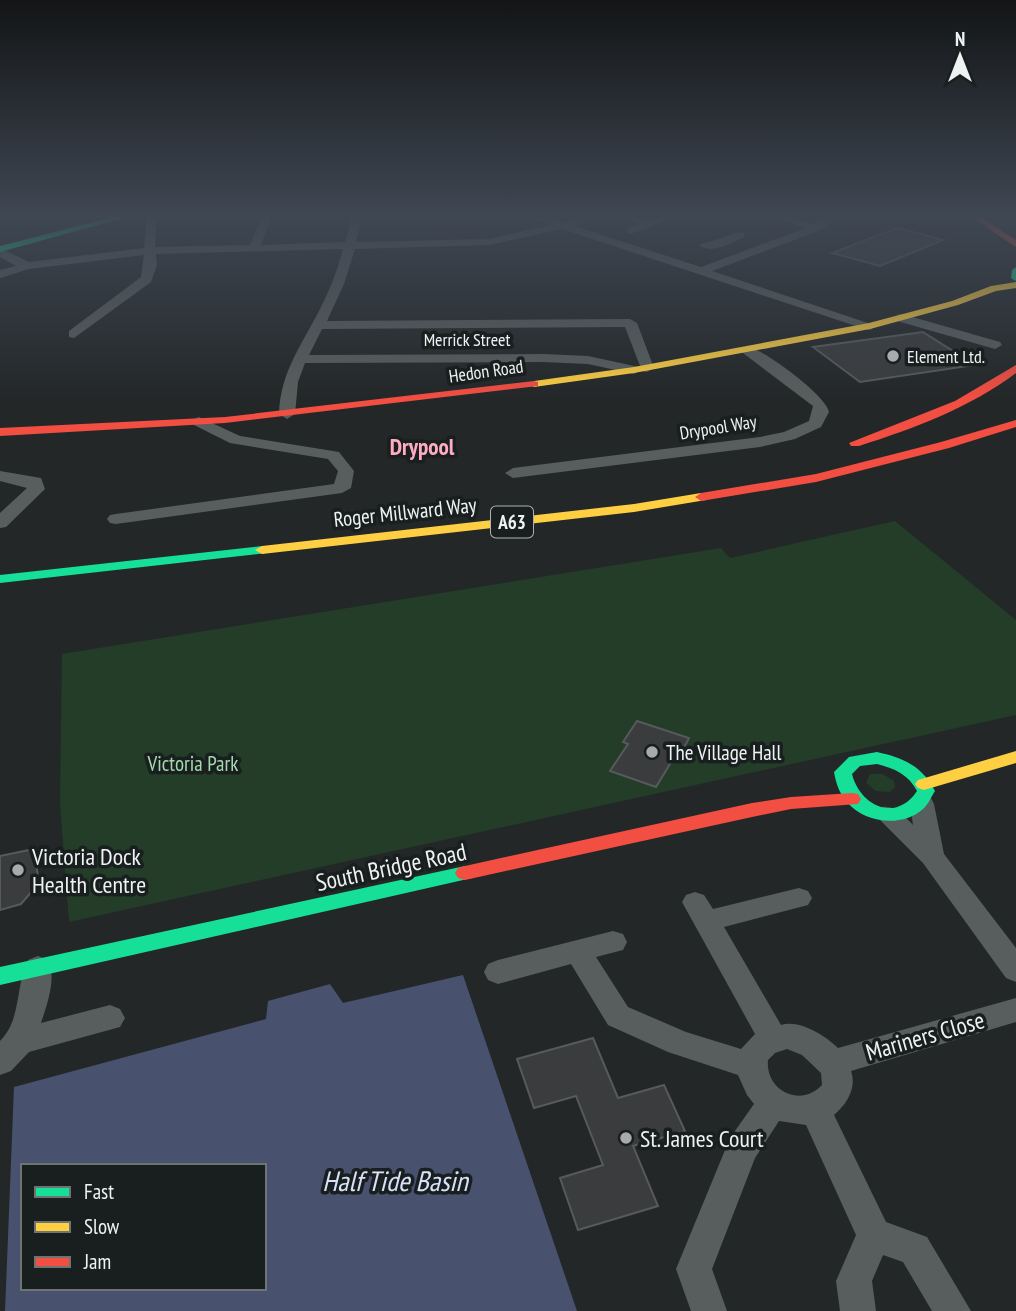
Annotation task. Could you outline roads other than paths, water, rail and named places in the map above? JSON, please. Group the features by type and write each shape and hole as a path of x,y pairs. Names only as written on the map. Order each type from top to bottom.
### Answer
{"main road":[{"name":"Hedon Road","path":"0,432 199,422 287,414 641,369 870,326 970,298 994,288 1016,285"},
{"name":"Hedon Road","path":"970,298 1016,293"},
{"path":"1016,368 979,395 902,429 841,449 908,439 1016,406"},
{"name":"Roger Millward Way","path":"0,579 634,508 817,478 945,445 1016,423"},
{"name":"A63","path":"634,508 838,481 1016,440"},
{"path":"985,764 923,794 913,811 886,814 852,799 842,785 841,778 848,766 864,759 884,759 905,766 985,764 1016,757"},
{"path":"905,766 923,794"},
{"name":"South Bridge Road","path":"791,803 841,778"},
{"name":"South Bridge Road","path":"0,976 791,803 852,799"}],"street":[{"path":"74,334 148,276"},
{"path":"287,414 286,402 299,359 320,325 340,276"},
{"path":"717,276 870,326"},
{"path":"902,318 995,345"},
{"path":"320,325 630,323 641,369"},
{"name":"Drypool Way","path":"513,473 756,442 795,433 816,424 821,412 815,398 748,350"},
{"name":"Merrick Street","path":"299,359 543,358 588,360 641,369"},
{"path":"116,519 342,488 346,471 333,455 236,440 199,422"},
{"path":"0,475 35,482 36,489 0,523"},
{"path":"923,794 932,856"},
{"path":"886,814 932,856 1016,970"},
{"path":"773,1038 700,911 799,898"},
{"path":"498,972 612,942"},
{"path":"579,951 618,1016 679,1043 751,1066"},
{"path":"10,1051 32,1006 38,968"},
{"name":"Mariners Close","path":"833,1063 1016,1010"},
{"path":"10,1051 110,1018"},
{"path":"798,1037 812,1043 833,1063 838,1076 836,1092 829,1102 815,1110 797,1111 773,1102 758,1088 751,1066 756,1051 773,1038 798,1037"},
{"path":"709,1311 694,1269 741,1149 773,1102"},
{"path":"815,1110 874,1236 915,1249 953,1311"},
{"path":"858,1311 854,1282 874,1236"}],"water":[{"name":"Half Tide Basin","path":"463,975 577,1311 5,1311 14,1087 266,1019 268,1001 330,984 343,1003"}],"place":[{"name":"Element Ltd.","path":"893,356"},
{"name":"The Village Hall","path":"652,752"},
{"name":"Victoria Dock Health Centre","path":"18,870"},
{"name":"St. James Court","path":"626,1138"}],"district":[{"name":"Drypool","path":"422,446"}],"park label":[{"name":"Victoria Park","path":"193,763"}]}
